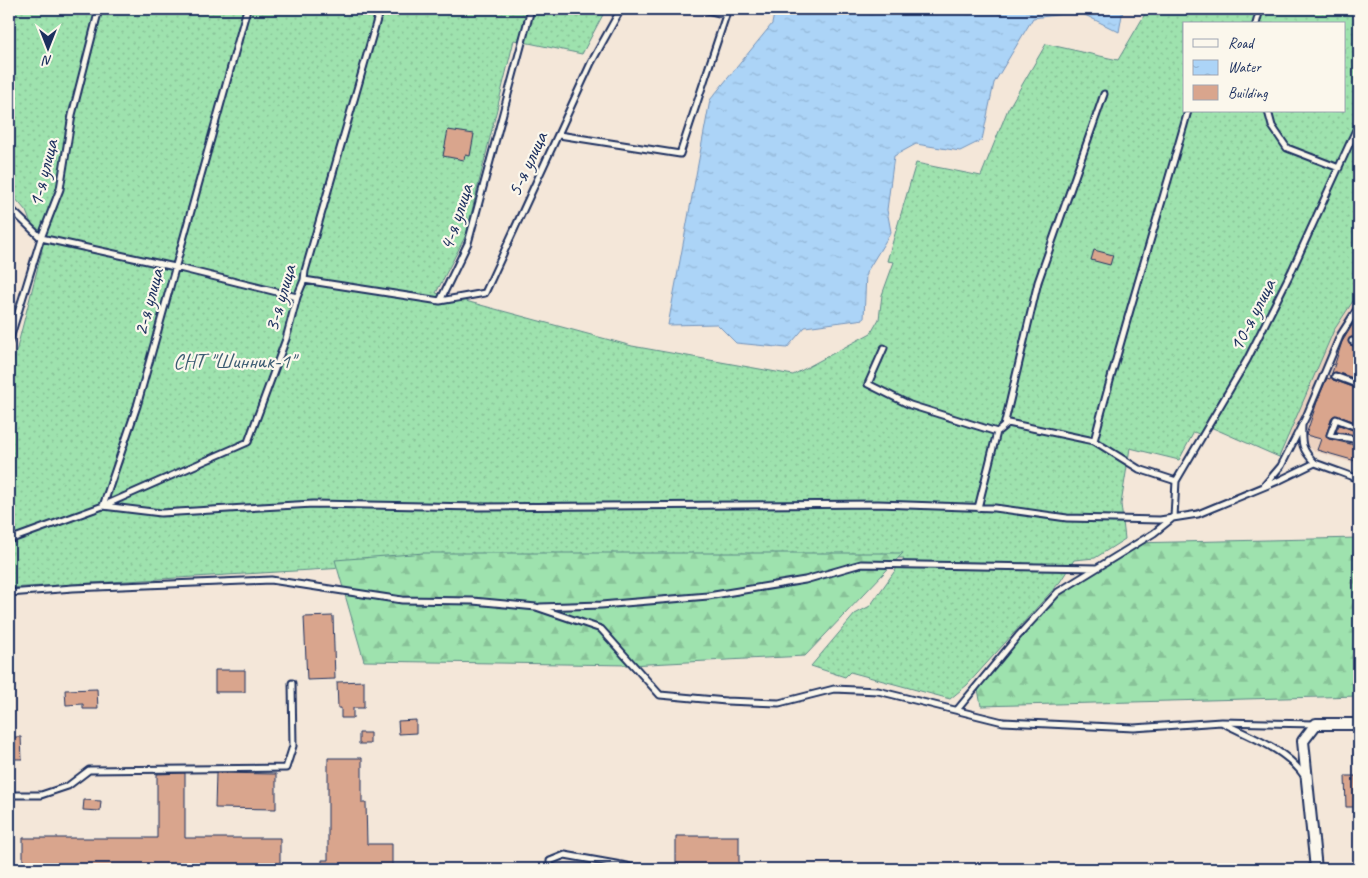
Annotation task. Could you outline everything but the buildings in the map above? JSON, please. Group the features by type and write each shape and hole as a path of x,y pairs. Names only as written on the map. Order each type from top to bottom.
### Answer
{"street":[{"path":"1316,869 1303,742 1316,724 1359,724"}],"lane":[{"name":"1-я улица","path":"9,342 41,238 60,189 72,115 99,9"},
{"name":"2-я улица","path":"103,506 137,406 247,9"},
{"name":"3-я улица","path":"103,506 248,442 286,339 304,280 380,9"},
{"name":"4-я улица","path":"440,301 468,243 531,9"},
{"name":"5-я улица","path":"440,301 485,293 591,63 621,9"},
{"path":"559,136 680,154 727,12 703,9"},
{"path":"1257,22 1260,9"},
{"path":"1003,427 1038,282 1104,94"},
{"path":"1094,442 1114,360 1188,112"},
{"path":"1268,112 1272,126 1288,148 1339,168"},
{"name":"10-я улица","path":"1174,517 1176,481 1247,360 1292,270 1359,123"},
{"path":"9,208 41,238 175,267 297,298"},
{"path":"304,280 440,301"},
{"path":"1262,488 1282,466 1340,336 1359,306"},
{"path":"1352,341 1359,344"},
{"path":"884,348 868,384 910,404 997,432"},
{"path":"1335,376 1359,385"},
{"path":"1359,428 1336,419 1330,435 1359,440"},
{"path":"978,508 997,432 1008,423 1094,442 1139,470 1176,481"},
{"path":"1302,424 1302,441 1305,453 1315,463 1359,479"},
{"path":"9,540 103,506 161,513 313,504 479,507 878,504 995,508 1068,518 1160,520 1198,514 1262,488 1315,463"},
{"path":"957,710 1018,636 1058,592 1154,533 1174,517"},
{"path":"9,593 73,588 271,580 402,600 473,601 536,607 601,605 708,596 804,580 861,564 1098,568"},
{"path":"536,607 600,629 660,695 726,701 779,703 834,690 878,691 1003,722 1134,728 1221,722 1316,724"},
{"path":"9,795 41,795 68,786 89,770 286,768 294,746 292,683"},
{"path":"1221,722 1278,750 1291,760 1306,780"},
{"path":"550,869 550,861 565,855 628,866 635,869"}],"shaded area":[{"path":"1359,292 1359,465 1314,451 1301,441 1287,436 1334,330"}],"green space":[{"name":"СНТ \"Шинник-1\"","path":"9,9 606,9 582,54 514,40 466,235 436,293 632,346 793,375 871,333 879,319 882,295 894,262 887,261 916,163 981,176 1008,109 1046,44 1118,60 1148,9 1359,9 1359,292 1334,330 1279,457 1206,425 1201,435 1194,432 1179,460 1130,448 1121,504 1125,539 1095,558 1074,560 1060,582 967,685 950,699 850,672 845,677 811,666 855,614 870,606 904,558 429,563 9,588 9,379 42,251 26,211 9,191"},
{"path":"1359,538 1359,696 981,706 977,683 1063,590 1131,543"},
{"path":"424,553 903,553 805,656 629,665 364,661 335,560"}],"water":[{"path":"775,9 1123,9 1119,32 1079,12 1033,18 994,83 982,140 960,151 916,144 894,156 887,210 891,232 866,273 864,319 805,327 787,348 736,343 717,324 668,325 710,100 772,24"}]}
